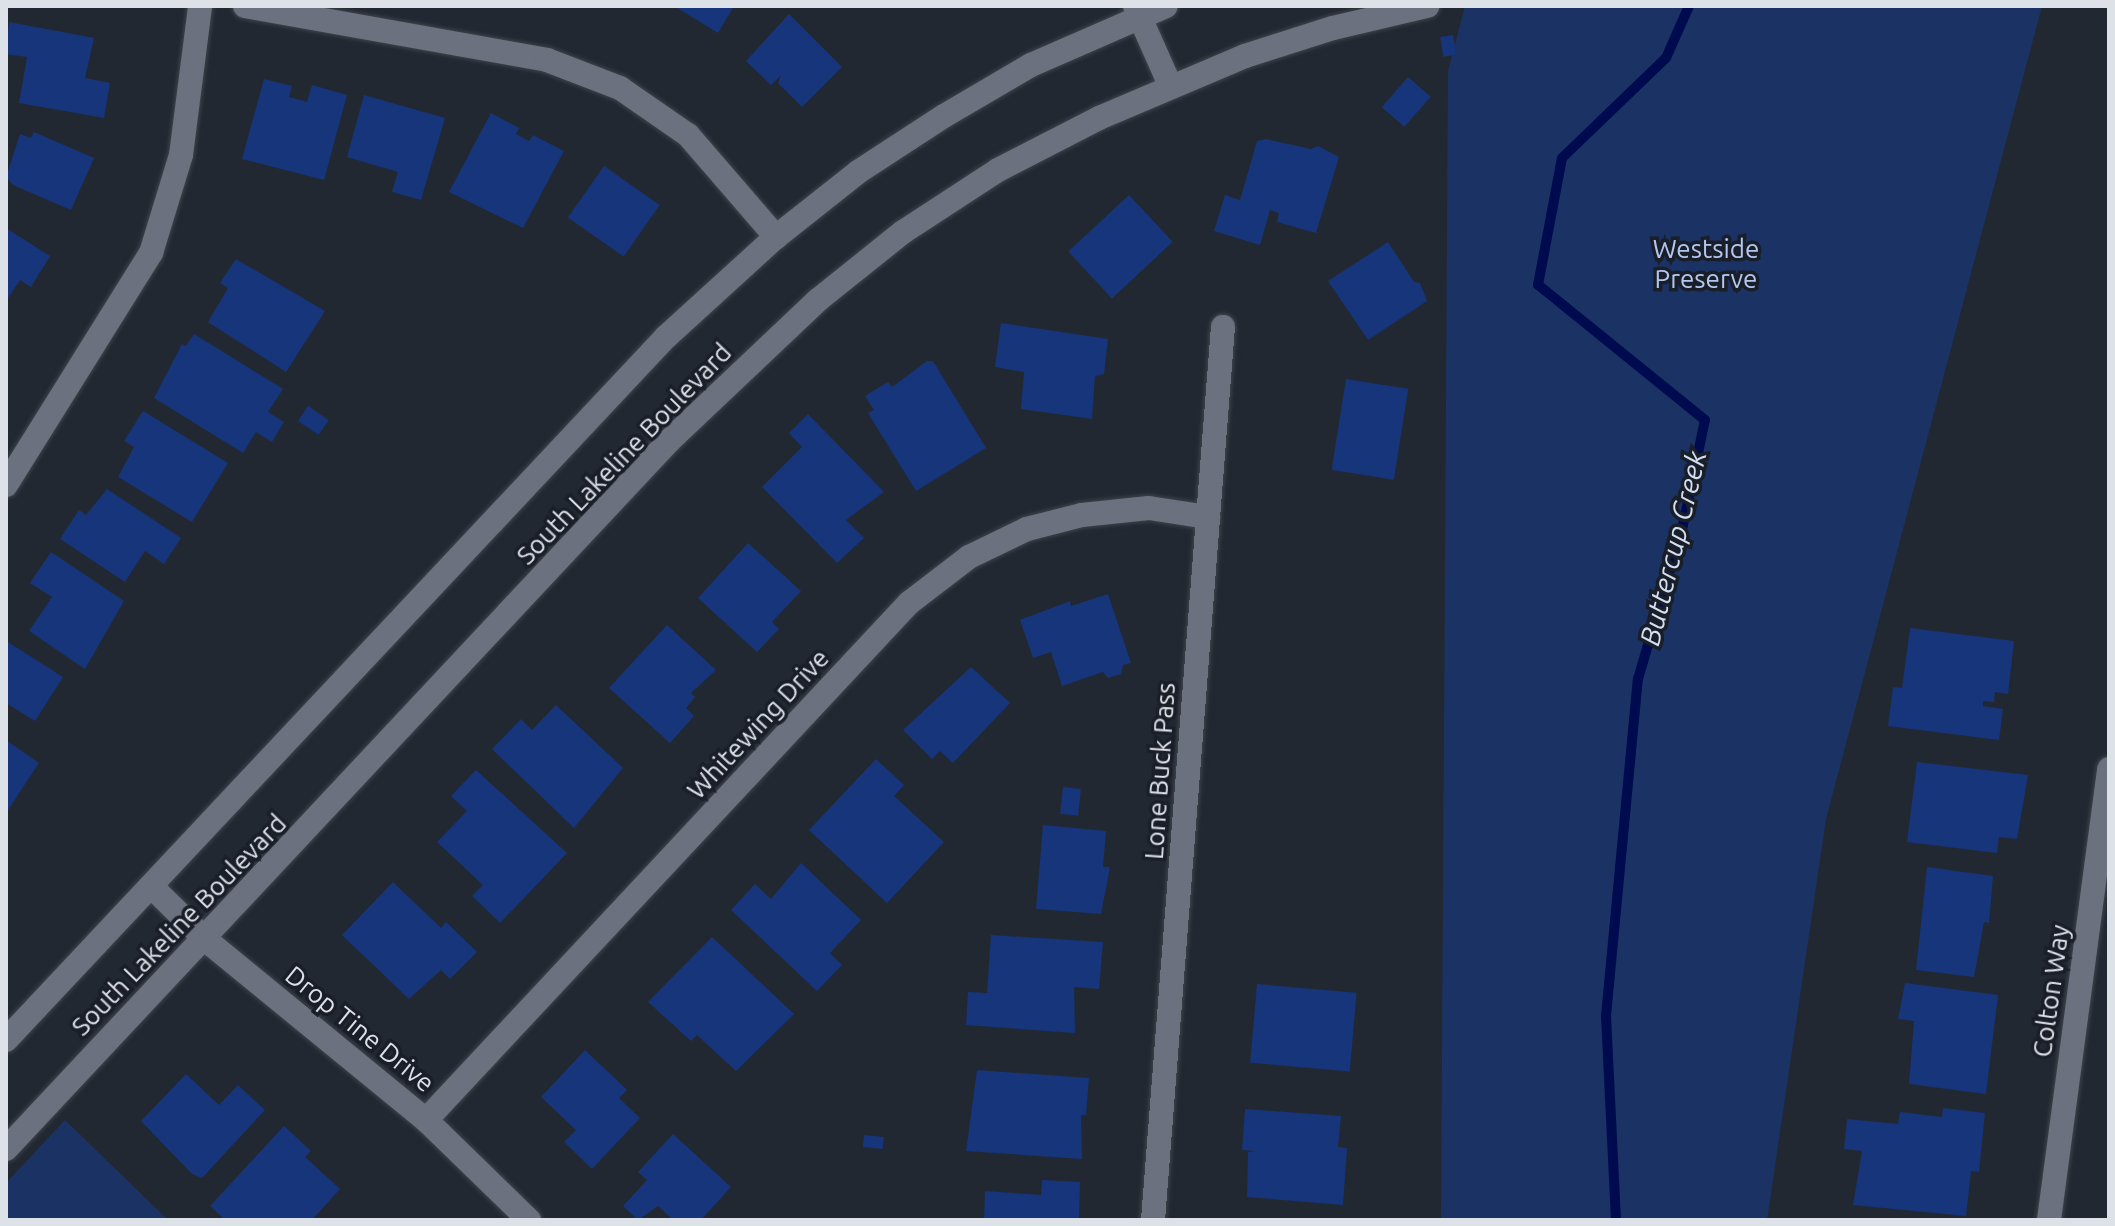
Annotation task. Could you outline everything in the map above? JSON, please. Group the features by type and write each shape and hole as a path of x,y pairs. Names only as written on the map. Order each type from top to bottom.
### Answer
{"street":[{"path":"6,485 151,253 181,155 200,6"},
{"path":"245,6 547,60 620,88 688,135 748,198 776,237"},
{"name":"South Lakeline Boulevard","path":"6,1040 666,337 776,237 858,172 944,116 1031,65 1138,11 1166,6"},
{"name":"South Lakeline Boulevard","path":"6,1149 206,940 670,440 818,300 903,232 998,170 1170,85 1333,28 1427,6"},
{"path":"1138,11 1170,85"},
{"name":"Lone Buck Pass","path":"1153,1220 1223,327"},
{"name":"Whitewing Drive","path":"426,1120 909,603 969,557 1027,529 1082,515 1149,508 1208,517"},
{"name":"Colton Way","path":"2049,1220 2103,864 2109,769"},
{"name":"Drop Tine Drive","path":"151,886 206,940 426,1120 529,1220"}],"green space":[{"name":"Westside Preserve","path":"1465,6 2042,6 1826,819 1767,1220 1441,1220 1448,71"},
{"path":"65,1120 168,1220 6,1220 6,1183"}],"building":[{"path":"674,6 734,6 718,33"},
{"path":"789,14 842,67 802,107 778,83 781,75 771,85 746,61"},
{"path":"9,22 94,38 85,78 110,83 104,118 19,103 27,57 6,54"},
{"path":"1453,35 1456,55 1443,57 1440,37"},
{"path":"1408,77 1431,97 1404,127 1382,107"},
{"path":"264,79 292,86 289,97 307,102 312,85 347,95 324,180 242,159"},
{"path":"364,95 445,118 421,200 392,192 398,172 347,157"},
{"path":"491,113 519,128 516,134 529,141 533,135 564,151 523,228 449,192"},
{"path":"34,132 94,158 71,210 13,185 6,177 20,134 31,138"},
{"path":"1266,139 1311,149 1318,146 1339,157 1316,233 1277,222 1279,213 1270,210 1260,245 1214,231 1225,195 1240,200 1257,141"},
{"path":"604,166 660,205 624,257 568,218"},
{"path":"1129,195 1173,242 1112,298 1068,252"},
{"path":"6,228 50,256 31,287 20,280 6,301"},
{"path":"1388,242 1414,282 1420,283 1427,301 1368,340 1328,281"},
{"path":"236,259 325,311 286,372 208,322 228,288 220,283"},
{"path":"1001,323 1108,339 1104,374 1095,376 1092,419 1021,409 1024,372 995,367"},
{"path":"194,334 283,389 268,412 284,422 272,442 256,432 243,453 154,398 182,344 186,346"},
{"path":"927,361 933,361 986,448 916,491 868,413 874,410 865,396 888,382 892,387"},
{"path":"1346,379 1408,389 1394,480 1332,470"},
{"path":"308,406 329,420 319,435 298,421"},
{"path":"143,411 228,463 192,522 118,477 134,447 124,441"},
{"path":"808,414 884,492 846,520 864,538 837,563 762,487 802,447 789,433"},
{"path":"107,489 181,538 164,564 145,551 125,582 60,539 79,510 86,515"},
{"path":"748,543 801,591 772,622 779,629 757,652 698,598"},
{"path":"51,552 124,601 85,669 29,631 52,597 30,583"},
{"path":"1108,594 1131,663 1123,665 1121,674 1108,678 1103,672 1062,686 1051,652 1033,658 1020,620 1070,601 1071,606"},
{"path":"667,625 716,670 691,693 695,697 686,708 694,716 670,743 609,688"},
{"path":"1910,628 2014,641 2008,694 1995,692 1994,702 1983,701 1983,706 2003,709 1999,740 1888,726 1893,687 1902,688"},
{"path":"8,642 63,677 35,721 6,703"},
{"path":"971,667 1010,703 953,763 940,751 932,759 903,730"},
{"path":"556,705 623,768 574,828 492,749 521,719 532,730"},
{"path":"6,740 39,763 6,813"},
{"path":"876,759 904,785 894,796 944,842 887,903 809,830"},
{"path":"1917,762 2028,775 2017,839 1999,837 1997,853 1907,842"},
{"path":"476,770 567,853 500,923 472,896 483,885 437,842 467,811 451,796"},
{"path":"1063,787 1081,789 1078,816 1060,814"},
{"path":"1043,825 1106,831 1103,867 1110,867 1101,914 1036,909"},
{"path":"801,863 861,920 830,953 842,965 817,991 731,910 755,884 771,899"},
{"path":"1927,867 1993,876 1989,923 1984,922 1974,977 1916,970"},
{"path":"393,882 441,928 446,922 477,952 450,979 441,970 409,999 342,935"},
{"path":"991,935 1103,942 1099,989 1074,987 1075,1033 966,1025 968,992 987,993"},
{"path":"712,937 794,1014 736,1071 697,1035 691,1041 648,1002"},
{"path":"1905,983 1998,995 1986,1094 1909,1084 1914,1021 1898,1019"},
{"path":"1257,984 1357,993 1350,1071 1250,1063"},
{"path":"585,1050 627,1090 619,1098 640,1118 592,1169 564,1142 576,1130 541,1097"},
{"path":"977,1070 1089,1078 1086,1115 1081,1115 1082,1159 966,1151"},
{"path":"186,1074 219,1105 238,1085 265,1110 202,1178 192,1174 141,1121"},
{"path":"1943,1108 1985,1113 1979,1172 1971,1171 1966,1216 1853,1205 1862,1151 1844,1149 1847,1119 1898,1124 1900,1112 1942,1117"},
{"path":"1245,1109 1341,1116 1338,1147 1347,1148 1343,1205 1247,1197 1248,1152 1257,1151 1242,1150"},
{"path":"284,1126 311,1151 305,1157 340,1189 312,1220 225,1220 210,1206"},
{"path":"673,1134 731,1187 701,1220 673,1220 658,1206 638,1220 623,1206 647,1180 638,1172"},
{"path":"864,1135 884,1137 883,1149 863,1147"},
{"path":"1042,1180 1080,1182 1079,1220 984,1220 985,1191 1041,1195"}],"waterway":[{"name":"Buttercup Creek","path":"1616,1220 1606,1016 1638,679 1683,525 1705,420 1538,285 1562,158 1666,58 1689,6"}]}
